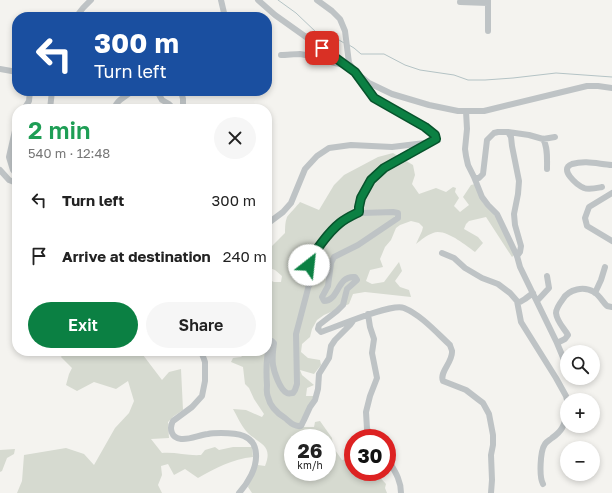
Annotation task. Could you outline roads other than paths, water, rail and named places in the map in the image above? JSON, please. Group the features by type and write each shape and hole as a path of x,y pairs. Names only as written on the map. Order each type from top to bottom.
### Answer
{"street":[{"path":"80,12 91,0"},
{"path":"221,0 224,12"},
{"path":"258,0 271,12"},
{"path":"317,0 332,10 340,19 345,31 347,64"},
{"path":"460,2 488,1 488,31"},
{"path":"272,13 347,64 369,83 392,94 429,105 458,111 484,111 587,86 612,88"},
{"path":"281,55 300,54 319,58 335,64 347,64"},
{"path":"0,69 12,71"},
{"path":"355,72 374,98 425,127 435,135 436,139 384,168 371,180 361,198 359,212"},
{"path":"116,104 119,100 127,96"},
{"path":"160,96 162,100 169,104"},
{"path":"466,111 467,130 465,149 468,165 482,197 497,214 517,256 520,267 560,350"},
{"path":"474,177 479,178 482,174 487,140 494,133 508,132 543,139 555,137"},
{"path":"508,132 511,136 519,181 514,214 515,225 521,246 520,252 517,256"},
{"path":"543,139 546,142 547,169"},
{"path":"272,220 283,212 291,203 305,169 317,156 329,148 351,145 392,147 433,142"},
{"path":"12,144 9,157 12,167"},
{"path":"602,187 589,189 579,185 567,172 568,166 584,162 612,166"},
{"path":"0,170 12,181"},
{"path":"612,193 589,207 585,218 587,226 612,241"},
{"path":"272,341 274,343 272,364 274,372 279,384 285,392 288,394 293,393 296,384 296,334 310,281 310,260 314,253 332,230 341,222 359,212 398,213 398,218 358,245 334,257 331,263 328,286 322,298 324,301 327,301 334,296 340,284 345,279 351,276 355,277 357,280 347,289 343,305 338,312 319,325 318,329 321,332 368,314 402,307 417,315 450,345 452,350 451,358 442,374 443,381 466,390 483,403 489,414 493,435 491,455 491,493"},
{"path":"442,253 454,258 465,268 482,278 498,284 510,293 517,301 521,322 564,393"},
{"path":"595,293 601,280 604,267"},
{"path":"537,301 549,288 547,276"},
{"path":"557,343 566,339 568,335 559,323 556,308 569,292 584,289 595,293 606,306 612,307"},
{"path":"517,301 520,302 533,293"},
{"path":"368,314 370,327 374,338 372,353 377,378 366,412 368,429"},
{"path":"268,356 266,393 268,399 276,412 294,426 301,426 315,400 318,389 319,374 329,358 331,346 354,320"},
{"path":"203,356 205,362 205,381 202,396 192,407 173,421 171,424 171,431 176,437 183,439 208,434 232,433 249,439 254,446 256,460 250,477 239,493"},
{"path":"543,484 540,476 543,447 545,443 560,432"},
{"path":"396,474 401,485 401,493"}],"waterway":[{"path":"278,0 296,13 317,33 344,43"},
{"path":"349,45 361,54 384,54 405,65 420,70 454,75 468,80 513,78 556,73 612,77"}]}
